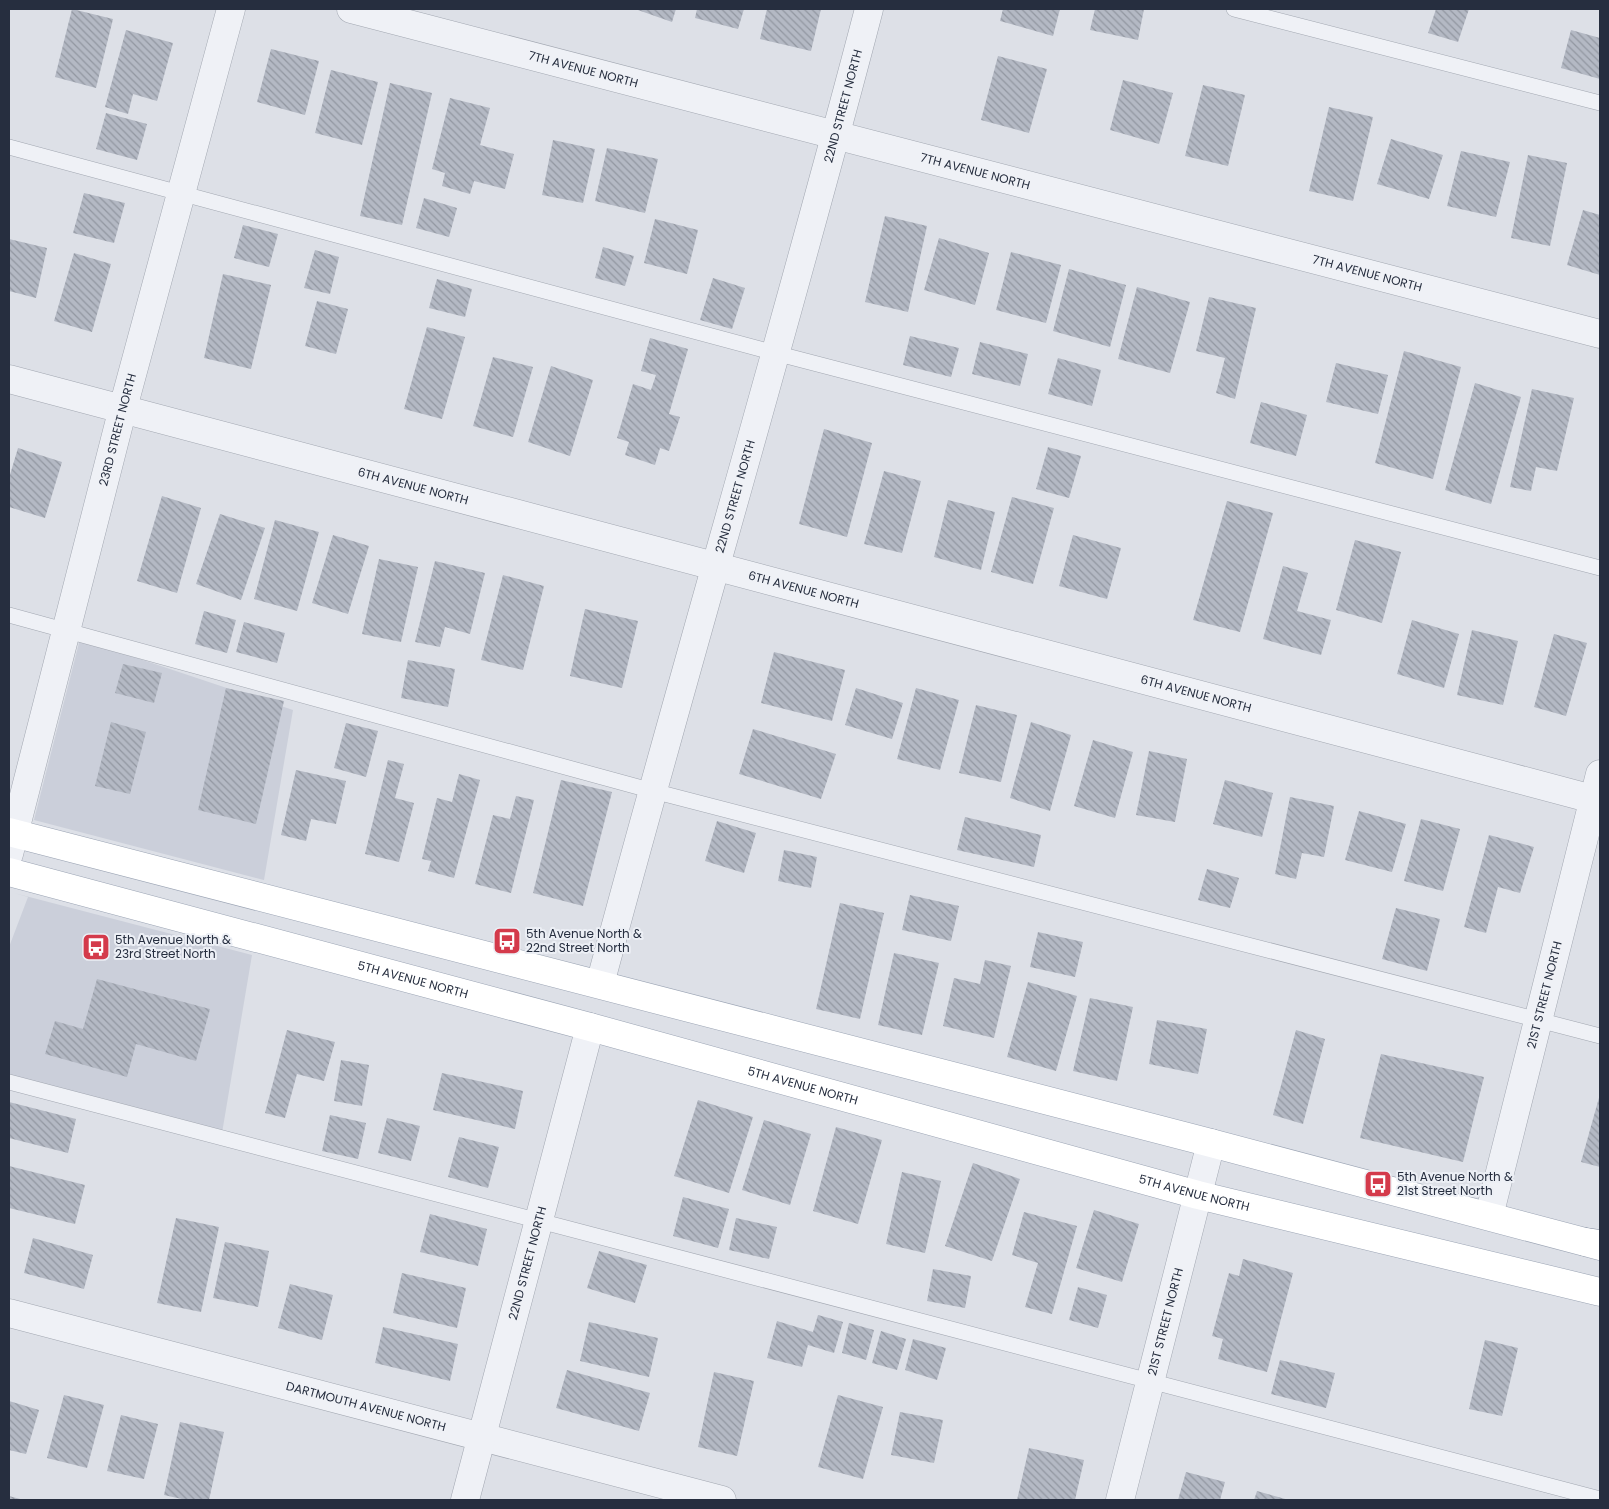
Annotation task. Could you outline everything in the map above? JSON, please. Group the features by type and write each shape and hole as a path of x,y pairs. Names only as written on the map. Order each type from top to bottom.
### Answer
{"main road":[{"path":"10,840 600,984 1595,1244"},
{"name":"5TH AVENUE NORTH","path":"9,872 590,1027 1198,1195 1600,1292"}],"street":[{"name":"23RD STREET NORTH","path":"10,840 123,408 231,9"},
{"name":"7TH AVENUE NORTH","path":"351,9 1600,334"},
{"name":"22ND STREET NORTH","path":"600,984 714,566 837,134 869,9"},
{"name":"6TH AVENUE NORTH","path":"9,379 714,566 1598,791"},
{"name":"21ST STREET NORTH","path":"1489,1216 1598,791"},
{"name":"22ND STREET NORTH","path":"465,1500 590,1027"},
{"name":"21ST STREET NORTH","path":"1120,1500 1211,1143"},
{"name":"DARTMOUTH AVENUE NORTH","path":"9,1313 722,1500"}],"lane":[{"path":"1234,9 1600,103"},
{"path":"9,147 775,353 1600,568"},
{"path":"9,615 66,629 653,792 1600,1036"},
{"path":"9,1082 1600,1499"}],"shaded area":[{"path":"80,639 293,710 264,880 34,820"},
{"path":"14,893 252,955 222,1133 9,1085 9,947 28,897"}],"building":[{"path":"72,9 113,19 96,88 55,77"},
{"path":"635,9 676,9 672,22"},
{"path":"697,9 744,9 738,29 695,18"},
{"path":"767,9 821,9 811,51 760,39"},
{"path":"1003,9 1060,9 1053,36 1000,21"},
{"path":"1095,9 1144,9 1138,40 1090,30"},
{"path":"1436,9 1469,9 1458,42 1428,33"},
{"path":"126,30 173,43 157,101 133,94 128,114 105,107"},
{"path":"1571,30 1600,38 1600,79 1561,68"},
{"path":"271,49 319,61 305,115 257,102"},
{"path":"998,56 1047,69 1029,133 981,120"},
{"path":"331,70 378,82 362,145 315,133"},
{"path":"1123,80 1173,93 1159,144 1110,130"},
{"path":"390,83 432,93 402,225 360,216"},
{"path":"1203,85 1245,95 1228,166 1185,156"},
{"path":"450,98 490,108 480,145 514,154 505,189 474,181 470,194 442,186 445,173 432,169"},
{"path":"1329,107 1373,117 1353,201 1309,191"},
{"path":"106,113 147,124 137,160 96,149"},
{"path":"1391,139 1443,155 1429,199 1377,184"},
{"path":"553,140 595,149 583,203 542,195"},
{"path":"607,148 658,159 645,213 595,201"},
{"path":"1461,151 1510,162 1496,217 1447,206"},
{"path":"1528,155 1567,163 1550,246 1511,238"},
{"path":"84,193 125,203 114,243 73,233"},
{"path":"424,198 457,208 449,237 416,228"},
{"path":"1583,210 1600,215 1600,275 1567,265"},
{"path":"885,216 927,226 908,312 865,302"},
{"path":"655,219 698,230 687,274 644,263"},
{"path":"243,225 278,234 269,267 234,258"},
{"path":"939,238 989,253 975,305 924,290"},
{"path":"9,239 47,248 36,298 9,291"},
{"path":"603,247 634,256 625,286 595,278"},
{"path":"315,250 339,257 330,294 304,288"},
{"path":"1011,252 1061,265 1046,323 996,310"},
{"path":"74,253 111,264 92,332 54,321"},
{"path":"1069,269 1126,285 1110,347 1053,331"},
{"path":"223,274 271,285 251,369 204,358"},
{"path":"713,278 745,288 732,329 700,320"},
{"path":"437,279 472,289 465,317 429,308"},
{"path":"1137,287 1190,302 1170,373 1118,359"},
{"path":"1209,297 1256,308 1235,399 1216,393 1225,358 1196,351"},
{"path":"317,301 348,309 336,354 305,346"},
{"path":"427,327 465,337 442,419 404,409"},
{"path":"910,336 959,348 951,377 903,365"},
{"path":"650,338 688,349 669,414 680,417 669,451 660,448 655,465 625,455 629,442 617,438 633,384 651,390 656,375 641,371"},
{"path":"980,342 1028,354 1020,386 972,374"},
{"path":"1404,351 1461,367 1433,479 1375,463"},
{"path":"493,357 533,367 513,437 473,426"},
{"path":"1058,358 1101,370 1092,406 1048,394"},
{"path":"1336,363 1388,375 1378,414 1326,402"},
{"path":"551,366 593,380 570,456 528,442"},
{"path":"1475,383 1521,397 1491,504 1445,490"},
{"path":"1532,389 1574,398 1557,471 1536,467 1531,491 1510,487"},
{"path":"1261,402 1307,415 1296,456 1250,443"},
{"path":"824,429 872,443 847,537 799,524"},
{"path":"1048,447 1081,456 1069,498 1036,489"},
{"path":"18,448 62,462 45,518 9,507 9,478"},
{"path":"884,471 921,481 902,553 864,544"},
{"path":"162,496 201,508 177,593 137,581"},
{"path":"1012,497 1054,508 1033,584 991,572"},
{"path":"948,500 995,512 981,570 934,557"},
{"path":"1227,501 1273,513 1240,632 1193,620"},
{"path":"220,514 265,528 241,600 196,584"},
{"path":"275,520 319,532 297,611 254,599"},
{"path":"333,535 369,546 348,614 312,603"},
{"path":"1073,535 1121,548 1107,599 1059,586"},
{"path":"1355,540 1401,552 1382,623 1336,610"},
{"path":"379,559 418,567 401,642 362,634"},
{"path":"435,561 485,573 470,634 445,627 440,647 415,642"},
{"path":"1283,566 1308,573 1297,611 1331,620 1321,655 1263,639"},
{"path":"503,575 544,586 523,670 481,660"},
{"path":"585,609 638,621 622,688 570,676"},
{"path":"204,611 236,620 227,653 195,644"},
{"path":"1412,620 1459,634 1444,688 1397,674"},
{"path":"244,622 285,633 277,663 236,652"},
{"path":"1472,630 1518,641 1503,705 1457,695"},
{"path":"1554,634 1587,643 1566,716 1534,707"},
{"path":"774,652 845,670 832,721 761,703"},
{"path":"408,660 455,669 448,707 401,698"},
{"path":"123,664 162,673 154,703 115,693"},
{"path":"226,688 284,701 256,824 198,810"},
{"path":"856,688 903,703 892,739 845,725"},
{"path":"916,688 959,700 940,770 897,759"},
{"path":"976,705 1017,715 1001,782 959,773"},
{"path":"111,722 146,732 130,794 95,786"},
{"path":"1031,722 1071,735 1050,811 1010,798"},
{"path":"346,723 378,731 366,777 334,768"},
{"path":"753,729 836,754 821,799 739,774"},
{"path":"1093,740 1133,752 1115,818 1074,806"},
{"path":"1149,751 1187,759 1175,822 1136,815"},
{"path":"388,760 404,764 395,798 414,803 399,862 365,854"},
{"path":"296,770 346,781 336,824 311,819 306,841 281,835"},
{"path":"459,774 480,780 454,878 428,871 431,861 422,859 437,798 452,802"},
{"path":"561,780 612,792 583,906 533,893"},
{"path":"1225,780 1273,793 1262,837 1213,824"},
{"path":"516,796 534,800 511,893 475,884 493,815 510,819"},
{"path":"1290,797 1334,806 1324,857 1302,853 1296,879 1275,874"},
{"path":"1359,811 1406,824 1392,872 1345,860"},
{"path":"965,817 1041,835 1034,867 957,850"},
{"path":"1421,819 1460,829 1443,891 1404,881"},
{"path":"717,821 756,833 744,873 705,861"},
{"path":"1489,835 1534,847 1520,893 1498,887 1486,933 1464,927"},
{"path":"784,850 817,857 811,888 778,881"},
{"path":"1207,869 1239,878 1230,908 1198,900"},
{"path":"910,895 959,906 951,941 902,930"},
{"path":"840,903 884,913 860,1019 816,1009"},
{"path":"1396,908 1440,919 1427,971 1382,959"},
{"path":"1038,932 1083,942 1075,977 1030,967"},
{"path":"894,953 939,963 922,1035 878,1025"},
{"path":"985,960 1011,966 994,1038 943,1026 954,978 980,984"},
{"path":"97,979 210,1009 196,1061 136,1044 127,1077 45,1054 55,1021 83,1029"},
{"path":"1028,982 1077,996 1056,1071 1007,1057"},
{"path":"1090,998 1133,1007 1117,1081 1073,1071"},
{"path":"1157,1020 1207,1029 1198,1074 1149,1064"},
{"path":"287,1030 335,1042 324,1081 297,1074 285,1118 265,1113"},
{"path":"1296,1030 1325,1039 1303,1124 1273,1115"},
{"path":"1381,1054 1484,1077 1463,1162 1360,1138"},
{"path":"341,1060 369,1065 362,1106 334,1101"},
{"path":"442,1073 523,1091 515,1129 433,1110"},
{"path":"1600,1094 1600,1167 1581,1162"},
{"path":"698,1100 753,1117 729,1193 674,1176"},
{"path":"9,1102 76,1119 68,1153 9,1138"},
{"path":"330,1115 366,1123 358,1159 322,1151"},
{"path":"387,1118 420,1126 411,1161 378,1153"},
{"path":"764,1120 811,1134 790,1205 742,1190"},
{"path":"836,1127 882,1140 858,1224 813,1211"},
{"path":"459,1137 499,1147 488,1188 448,1177"},
{"path":"973,1163 1020,1179 992,1261 945,1246"},
{"path":"9,1166 85,1185 75,1224 9,1208"},
{"path":"902,1172 941,1181 925,1253 886,1244"},
{"path":"683,1197 729,1209 718,1248 673,1236"},
{"path":"1094,1210 1139,1224 1122,1282 1076,1268"},
{"path":"1024,1212 1077,1226 1052,1314 1025,1307 1038,1263 1012,1255"},
{"path":"430,1214 487,1229 478,1266 420,1252"},
{"path":"176,1218 219,1227 201,1312 157,1303"},
{"path":"736,1218 777,1227 769,1259 729,1250"},
{"path":"33,1238 93,1255 84,1289 24,1273"},
{"path":"225,1242 269,1251 258,1307 213,1298"},
{"path":"599,1251 647,1265 635,1303 587,1288"},
{"path":"1243,1259 1293,1273 1267,1372 1218,1359 1223,1339 1212,1336 1229,1273 1239,1276"},
{"path":"933,1269 971,1276 965,1308 927,1301"},
{"path":"402,1273 466,1288 457,1328 393,1313"},
{"path":"290,1284 333,1295 322,1340 278,1328"},
{"path":"1078,1287 1107,1295 1098,1328 1069,1320"},
{"path":"818,1315 843,1322 834,1353 808,1345 802,1367 767,1358 777,1321 813,1332"},
{"path":"589,1322 658,1338 649,1377 580,1361"},
{"path":"849,1323 874,1330 866,1360 842,1353"},
{"path":"383,1327 458,1344 450,1381 375,1363"},
{"path":"881,1331 906,1339 897,1370 872,1363"},
{"path":"913,1339 946,1348 937,1380 905,1370"},
{"path":"1485,1340 1518,1348 1502,1416 1469,1409"},
{"path":"1280,1360 1335,1373 1326,1408 1271,1394"},
{"path":"567,1370 650,1393 639,1431 556,1408"},
{"path":"714,1372 754,1381 737,1456 698,1447"},
{"path":"64,1395 104,1405 87,1468 47,1458"},
{"path":"838,1395 883,1407 863,1479 818,1467"},
{"path":"9,1401 39,1410 26,1454 9,1450"},
{"path":"900,1412 943,1420 934,1463 891,1455"},
{"path":"121,1415 158,1424 144,1479 107,1471"},
{"path":"180,1422 224,1432 209,1500 186,1500 164,1495"},
{"path":"1029,1448 1084,1460 1075,1500 1017,1500"},
{"path":"1186,1472 1225,1482 1220,1500 1178,1500"},
{"path":"1257,1491 1289,1500 1254,1500"},
{"path":"9,1496 24,1500 9,1500"}],"place":[{"name":"5th Avenue North & 22nd Street North","path":"507,941"},
{"name":"5th Avenue North & 23rd Street North","path":"96,947"},
{"name":"5th Avenue North & 21st Street North","path":"1378,1184"}]}
